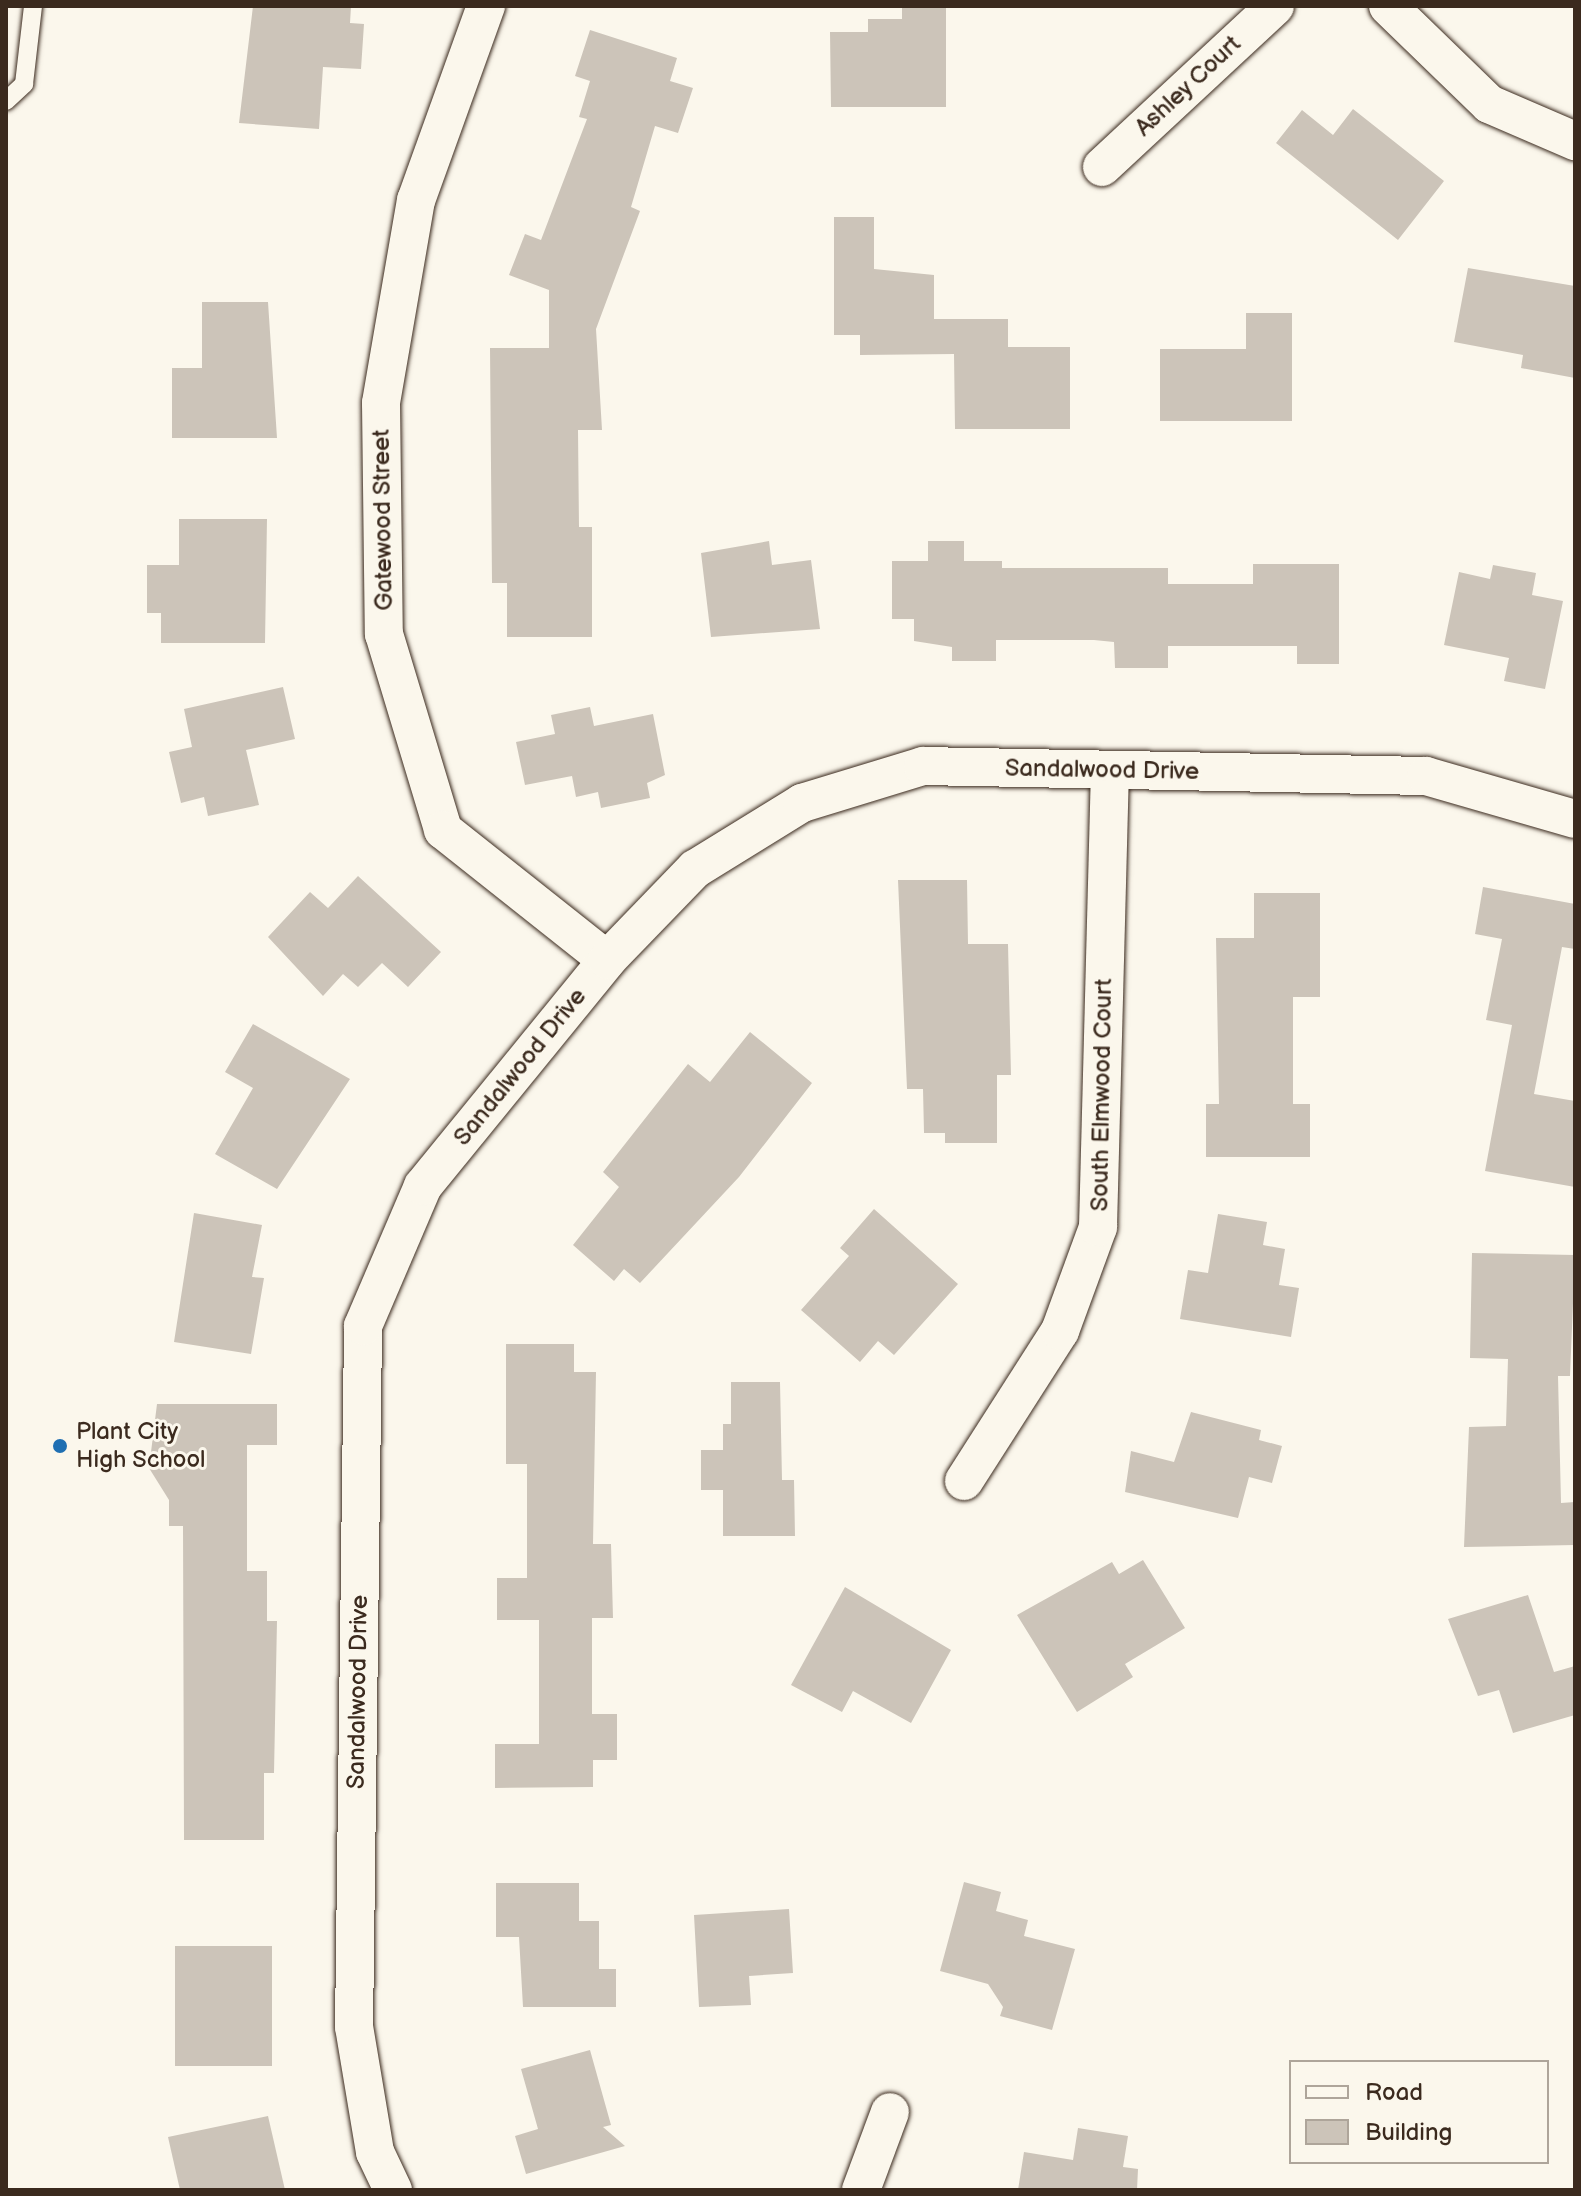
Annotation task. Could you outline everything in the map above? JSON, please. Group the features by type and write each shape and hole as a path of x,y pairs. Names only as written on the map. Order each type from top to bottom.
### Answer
{"street":[{"name":"Gatewood Street","path":"486,6 416,200 381,403 384,634 443,830 607,960"},
{"name":"Ashley Court","path":"1102,167 1275,6"},
{"path":"1388,6 1489,104 1575,141"},
{"name":"Sandalwood Drive","path":"393,2190 375,2152 354,2027 363,1326 423,1186 607,960 695,869 802,803 923,766 1426,776 1575,819"},
{"name":"South Elmwood Court","path":"964,1481 1060,1331 1098,1227 1110,770"},
{"path":"861,2190 890,2112"}],"lane":[{"path":"6,101 24,84 33,6"}],"building":[{"path":"253,6 351,6 350,23 364,24 361,69 323,67 319,129 239,123"},
{"path":"902,6 946,6 946,107 831,107 830,32 868,32 868,19 902,19"},
{"path":"590,30 677,58 670,81 693,88 678,133 655,126 631,207 640,211 596,329 602,430 578,430 579,527 592,527 592,637 507,637 507,583 492,583 490,348 549,348 549,290 509,275 525,234 541,240 587,119 579,117 590,81 575,76"},
{"path":"1353,109 1444,181 1398,240 1276,143 1302,110 1333,135"},
{"path":"834,217 874,217 874,269 934,275 934,319 1008,319 1008,347 1070,347 1070,429 955,429 954,354 860,355 860,335 834,335"},
{"path":"1468,268 1575,286 1575,378 1521,368 1523,355 1454,342"},
{"path":"202,302 268,302 277,438 172,438 172,368 202,368"},
{"path":"1246,313 1292,313 1292,421 1160,421 1160,349 1246,349"},
{"path":"179,519 267,519 265,643 161,643 161,613 147,613 147,565 179,565"},
{"path":"769,541 772,565 811,560 820,629 711,637 701,553"},
{"path":"928,541 964,541 964,561 1002,561 1002,568 1168,568 1168,584 1253,584 1253,564 1339,564 1339,664 1297,664 1297,646 1168,646 1168,668 1115,668 1114,642 1094,640 996,640 996,661 952,661 952,647 914,641 914,619 892,619 892,561 928,561"},
{"path":"1493,565 1536,573 1532,595 1563,601 1545,689 1504,681 1509,658 1444,645 1459,572 1490,579"},
{"path":"283,687 295,739 246,750 259,805 208,816 204,797 181,803 169,752 192,747 184,709"},
{"path":"590,707 594,726 653,714 665,775 647,783 650,798 601,808 598,792 576,797 572,776 525,785 516,742 555,734 551,715"},
{"path":"358,876 441,952 408,987 382,963 358,987 343,974 323,996 268,937 310,892 328,908"},
{"path":"898,880 967,880 968,944 1008,944 1011,1075 997,1075 997,1143 945,1143 945,1133 924,1133 923,1089 907,1089"},
{"path":"1483,887 1575,904 1575,949 1562,947 1534,1094 1575,1101 1575,1187 1485,1171 1512,1025 1486,1020 1502,939 1475,934"},
{"path":"1254,893 1320,893 1320,997 1293,997 1293,1104 1310,1104 1310,1157 1206,1157 1206,1104 1219,1104 1216,938 1254,938"},
{"path":"253,1024 350,1079 277,1189 215,1154 253,1088 225,1072"},
{"path":"750,1032 812,1083 739,1177 640,1283 624,1269 614,1281 573,1245 619,1187 603,1172 688,1064 710,1082"},
{"path":"874,1209 958,1284 894,1355 878,1341 860,1362 801,1310 849,1256 840,1248"},
{"path":"194,1213 262,1225 252,1277 264,1278 251,1354 174,1342"},
{"path":"1218,1214 1267,1222 1263,1245 1285,1249 1279,1285 1299,1288 1291,1337 1180,1319 1188,1270 1208,1273"},
{"path":"1472,1253 1575,1255 1570,1376 1558,1376 1561,1503 1575,1502 1575,1545 1464,1547 1469,1427 1506,1426 1508,1359 1470,1358"},
{"path":"506,1344 574,1344 574,1372 596,1372 593,1544 611,1544 613,1618 592,1618 592,1714 617,1714 617,1760 593,1760 593,1787 495,1788 495,1744 539,1744 539,1620 497,1620 497,1578 527,1578 527,1464 506,1464"},
{"path":"731,1382 780,1382 782,1480 794,1480 795,1536 723,1536 723,1490 701,1490 701,1450 723,1450 723,1424 731,1424"},
{"path":"157,1404 277,1404 277,1445 247,1445 247,1571 267,1571 267,1621 277,1621 274,1773 264,1773 264,1840 184,1840 183,1526 169,1526 169,1500 149,1468"},
{"path":"1191,1412 1261,1430 1259,1440 1282,1446 1272,1483 1249,1477 1238,1518 1125,1492 1131,1451 1174,1462"},
{"path":"1143,1560 1185,1628 1125,1664 1133,1677 1077,1712 1017,1615 1112,1562 1119,1574"},
{"path":"845,1587 951,1650 911,1723 853,1691 842,1712 791,1685"},
{"path":"1528,1595 1554,1672 1575,1666 1575,1715 1513,1733 1499,1690 1478,1696 1448,1619"},
{"path":"964,1882 1001,1892 996,1911 1028,1920 1024,1936 1075,1949 1052,2030 1000,2016 1003,2007 988,1984 940,1971"},
{"path":"496,1883 579,1883 579,1921 599,1921 599,1969 616,1969 616,2007 523,2007 519,1937 496,1937"},
{"path":"789,1909 793,1973 749,1976 751,2005 699,2007 694,1915"},
{"path":"175,1946 272,1946 272,2066 175,2066"},
{"path":"590,2050 611,2125 603,2127 625,2146 526,2174 515,2136 538,2129 521,2069"},
{"path":"268,2116 285,2190 180,2190 168,2137"},
{"path":"1078,2128 1128,2136 1123,2167 1138,2169 1137,2190 1018,2190 1024,2152 1073,2160"}],"place":[{"name":"Plant City High School","path":"60,1446"}]}
